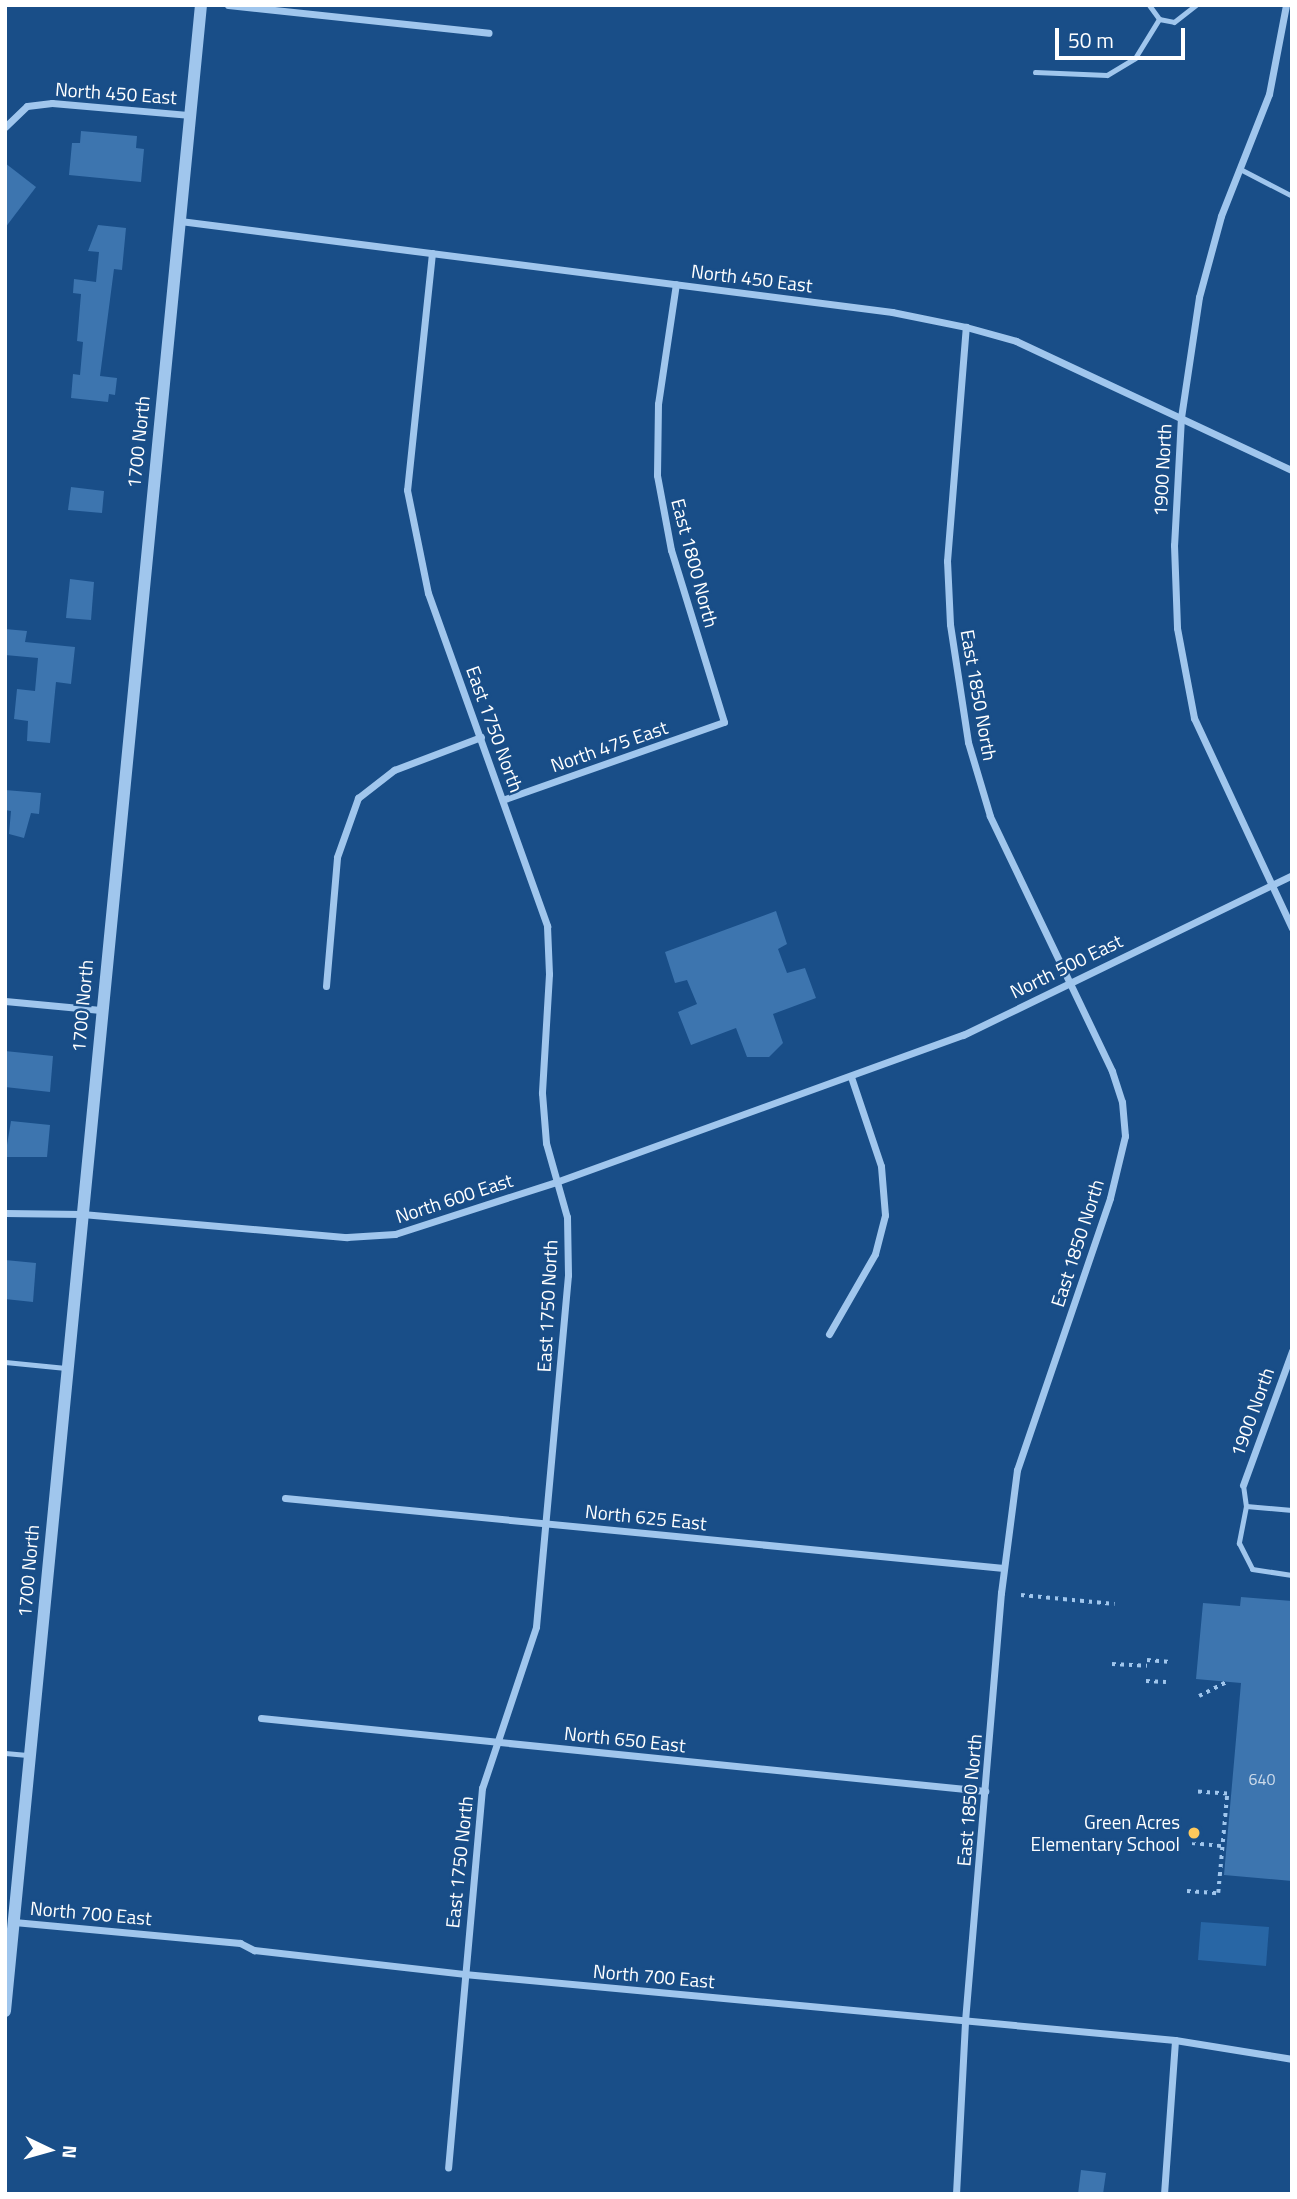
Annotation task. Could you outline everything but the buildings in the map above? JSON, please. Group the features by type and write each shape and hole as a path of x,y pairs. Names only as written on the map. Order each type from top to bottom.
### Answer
{"street":[{"name":"1700 North","path":"5,2011 201,5"},
{"path":"228,5 489,33"},
{"name":"1900 North","path":"1286,5 1269,94 1221,216 1199,297 1181,416 1174,545 1177,628 1194,718 1270,886 1292,928"},
{"name":"North 450 East","path":"5,127 27,106 52,103 190,115"},
{"name":"North 450 East","path":"180,221 892,312 966,327 1016,341 1292,470"},
{"name":"East 1750 North","path":"432,253 407,490 428,593 505,799 547,926 549,974 542,1093 546,1143 567,1217 568,1275 536,1627 522,1679 496,1742 482,1787 449,2167"},
{"name":"East 1800 North","path":"676,284 658,404 657,475 671,550 724,722"},
{"name":"East 1850 North","path":"956,2194 965,2021 1004,1568 1017,1470 1110,1198 1125,1136 1122,1102 1112,1071 990,816 968,742 957,685 947,561 966,327"},
{"name":"North 475 East","path":"505,799 724,722"},
{"path":"326,986 337,857 358,798 394,770 481,737"},
{"name":"North 500 East","path":"851,1077 963,1035 1292,875"},
{"path":"5,1001 101,1010"},
{"path":"829,1334 875,1254 885,1215 881,1166 851,1077"},
{"name":"North 600 East","path":"5,1213 82,1214 347,1237 395,1234 556,1182 851,1077"},
{"name":"1900 North","path":"1243,1485 1287,1374 1292,1351"},
{"name":"North 625 East","path":"285,1498 1004,1568"},
{"name":"North 650 East","path":"261,1718 985,1791"},
{"name":"North 700 East","path":"14,1922 240,1943 254,1950 464,1974 1175,2040 1292,2059"},
{"path":"1164,2194 1175,2040"}],"lane":[{"path":"1149,5 1159,19 1174,22 1196,5"},
{"path":"1035,72 1107,75 1135,58 1159,19"},
{"path":"1240,169 1292,196"},
{"path":"5,1362 66,1368"},
{"path":"1243,1485 1246,1506 1239,1543 1252,1569 1292,1575"},
{"path":"1246,1506 1292,1510"},
{"path":"5,1753 30,1755"}],"path":[{"path":"1021,1595 1115,1604"},
{"path":"1147,1660 1168,1662"},
{"path":"1112,1664 1147,1666"},
{"path":"1146,1681 1166,1682"},
{"path":"1199,1696 1227,1682"},
{"path":"1186,1891 1218,1893 1227,1794 1197,1792"},
{"path":"1192,1843 1222,1846"}],"shaded area":[{"path":"1201,1922 1269,1927 1266,1966 1198,1960"}],"place":[{"name":"Green Acres Elementary School","path":"1194,1833"}]}
